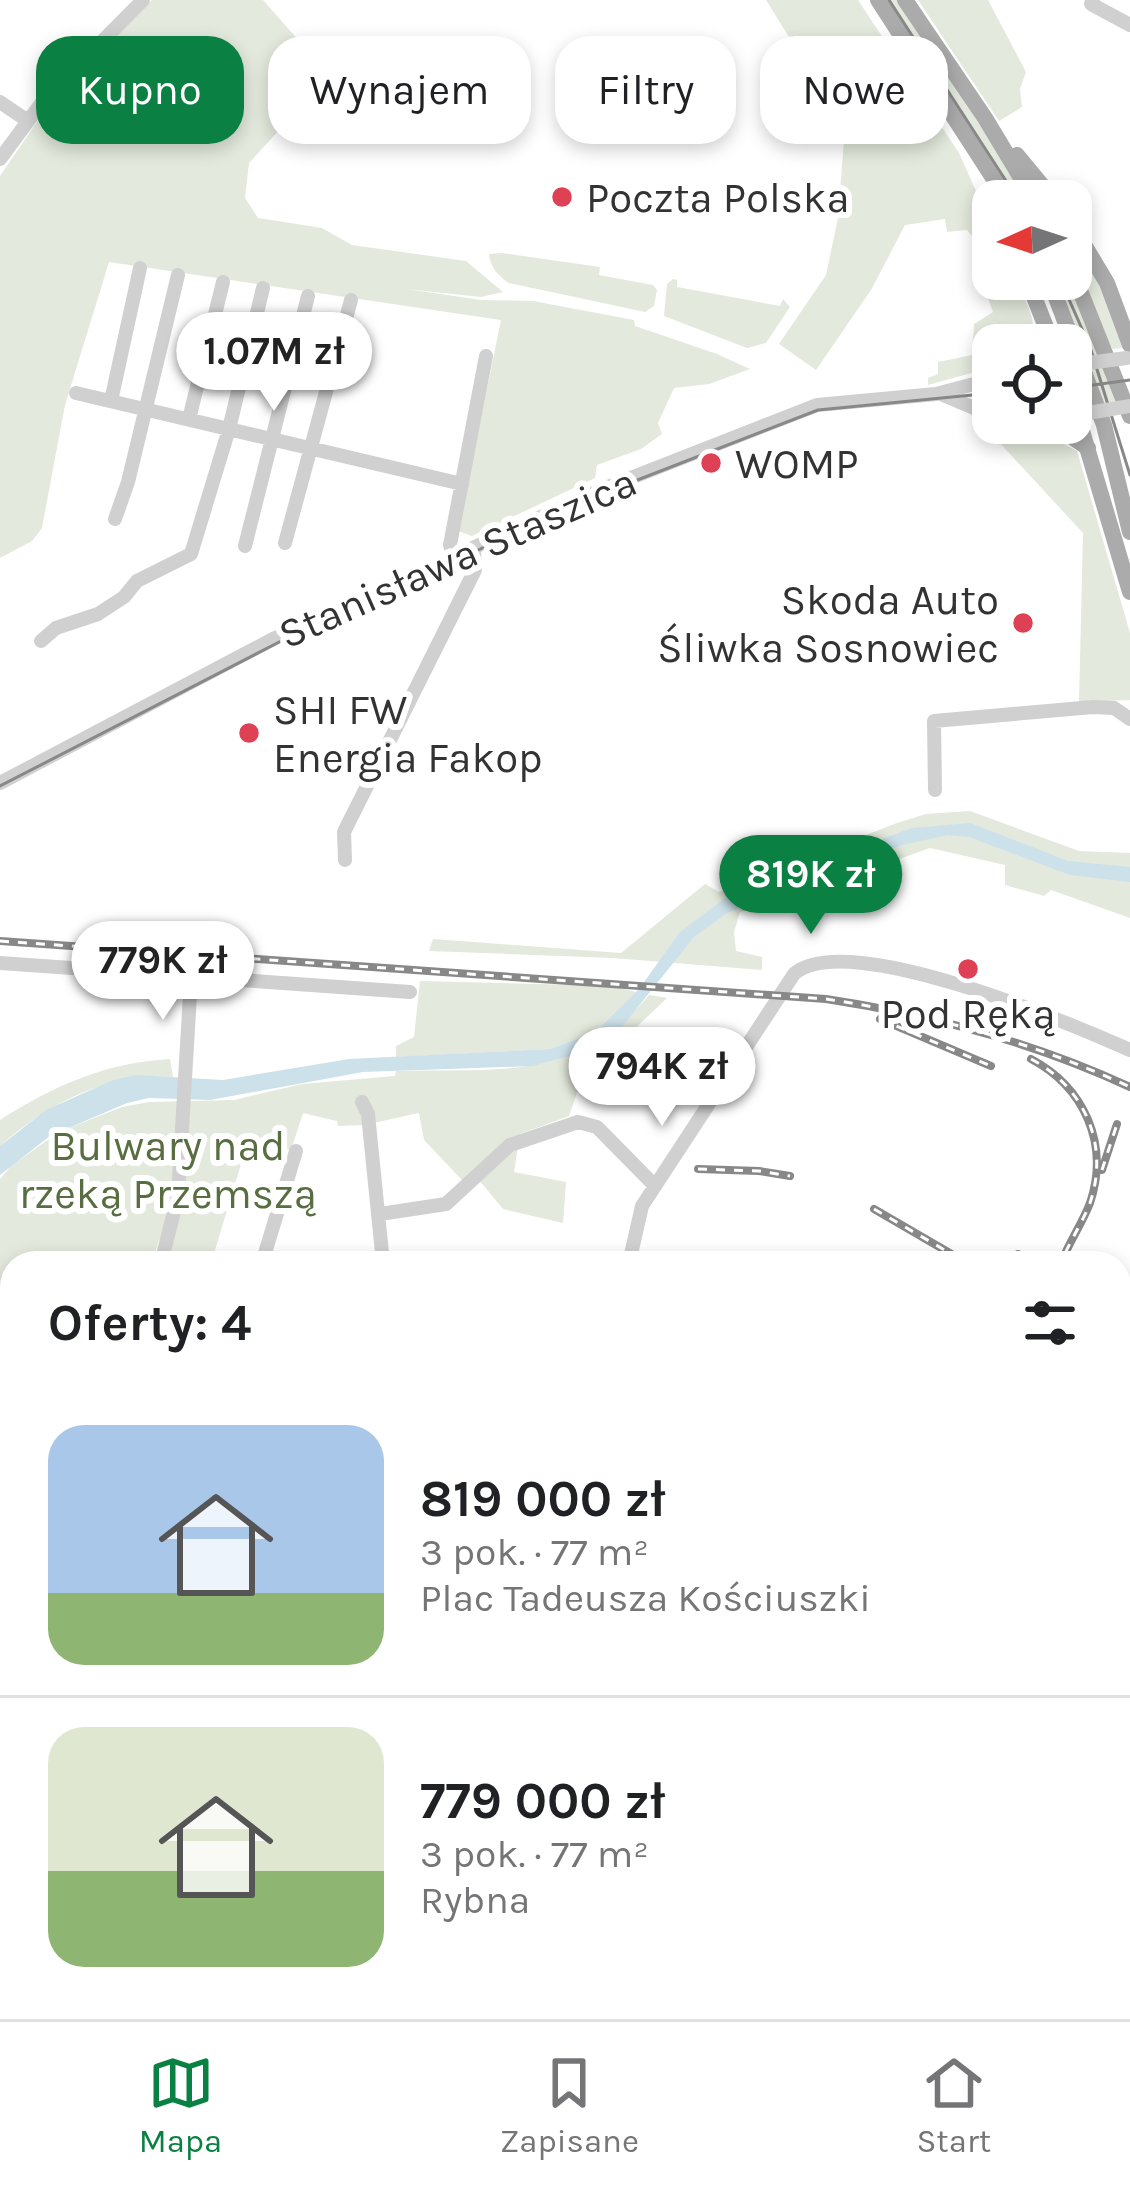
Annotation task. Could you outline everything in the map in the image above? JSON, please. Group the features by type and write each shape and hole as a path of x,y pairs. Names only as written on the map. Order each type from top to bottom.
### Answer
{"main road":[{"path":"878,0 995,180"},
{"path":"905,0 1022,180"},
{"path":"985,118 1037,180"},
{"path":"972,141 986,180"},
{"path":"1092,257 1126,324 1129,353"},
{"path":"1057,300 1104,425 1130,532"},
{"path":"1084,300 1130,416"},
{"path":"1082,444 1088,448"},
{"path":"1087,444 1130,592"}],"street":[{"path":"0,160 89,51 143,0"},
{"path":"1093,0 1091,4 1130,25"},
{"path":"0,102 28,121"},
{"path":"111,401 140,268"},
{"path":"115,519 147,410 178,275"},
{"path":"189,419 223,282"},
{"path":"40,641 56,628 98,614 124,598 137,581 191,554 229,429 263,288"},
{"path":"245,545 308,296"},
{"path":"285,543 351,300"},
{"path":"1092,360 1129,353"},
{"path":"454,558 449,545 486,356"},
{"name":"Stanisława Staszica","path":"0,783 274,638 584,496 817,405 936,394 972,385"},
{"path":"76,393 462,484"},
{"name":"Stanisława Staszica","path":"936,394 972,408"},
{"path":"1092,409 1130,406"},
{"path":"345,860 344,832 475,570 474,549"},
{"path":"935,790 934,722 1093,706 1122,706 1130,718"},
{"path":"631,1251 638,1214 655,1186 794,974 808,964 850,959 889,964 1052,1018 1130,1050"},
{"path":"0,963 410,992"},
{"path":"165,1251 176,1210 191,978"},
{"path":"362,1102 368,1114 382,1251"},
{"path":"380,1214 446,1204 516,1141 578,1122 597,1127 655,1186"},
{"path":"266,1251 296,1151"}],"green space":[{"path":"152,0 263,0 295,36 268,36 268,142 249,163 245,198 258,218 322,228 352,245 466,261 503,292 481,297 406,289 481,300 533,301 634,320 635,326 750,369 709,384 674,388 658,423 662,434 641,449 597,465 595,478 472,536 458,531 501,320 109,262 65,405 42,528 32,541 0,558 0,176 36,123 36,144 244,144 244,36 115,36"},
{"path":"766,0 858,0 882,36 788,36"},
{"path":"885,0 899,0 922,36 908,36"},
{"path":"918,0 988,0 1026,72 1020,89 1022,107 999,121 948,45 948,36 942,36"},
{"path":"948,76 1015,180 1001,180 948,97"},
{"path":"948,136 972,182 972,236 967,230 947,232 945,219 905,225 871,290 816,370 779,344 826,275 838,218 844,144 948,144"},
{"path":"489,254 600,267 599,275 653,285 657,290 654,306 645,312 509,283 490,259"},
{"path":"1092,266 1124,348 1112,349 1090,300"},
{"path":"673,279 677,287 780,306 783,299 790,307 766,343 747,348 664,316 667,284"},
{"path":"989,300 1025,300 1032,324 974,324 993,312"},
{"path":"1063,300 1080,300 1089,324 1072,324"},
{"path":"1092,331 1121,402 1102,405 1092,378"},
{"path":"972,355 972,373 928,385 928,378 938,374 938,362"},
{"path":"1001,444 1063,444 1077,451 1130,633 1130,700 1079,702 1083,533"},
{"path":"970,811 1079,851 1130,853 1130,918 1051,890 1044,896 1005,885 1005,865 930,848 740,912 734,932 736,951 762,957 762,970 429,951 433,939 621,953 705,884 719,892 897,823 926,814"},
{"path":"420,981 612,986 636,992 595,1032 550,1049 396,1057 396,1046 414,1037"},
{"name":"Bulwary nad rzeką Przemszą","path":"649,995 667,998 625,1038 579,1065 582,1078 569,1116 520,1134 514,1172 566,1182 563,1223 503,1209 474,1174 463,1181 424,1140 419,1113 338,1126 337,1121 303,1113 291,1150 248,1141 215,1251 169,1251 171,1244 159,1240 156,1251 0,1251 0,1179 11,1166 59,1132 122,1107 234,1100 302,1084 395,1076 396,1071 534,1065 593,1044"},
{"path":"170,1059 173,1077 102,1085 38,1116 0,1146 0,1120 41,1096 102,1071"}],"water":[{"path":"970,823 1068,861 1130,867 1130,882 1070,875 969,837 948,835 902,845 727,913 694,937 622,1027 577,1054 533,1066 363,1072 210,1100 149,1098 50,1136 0,1175 0,1146 46,1110 113,1080 136,1075 223,1080 349,1059 550,1049 595,1032 639,989 680,932 728,896 912,828"}],"tram line":[{"path":"889,0 1005,180"},
{"path":"1069,300 1090,347 1130,475"},
{"path":"1092,385 1130,380"},
{"path":"0,786 289,637 591,498 818,410 972,395"}],"railway":[{"path":"0,941 826,999 981,1032 1130,1087"},
{"path":"880,1019 991,1066"},
{"path":"1031,1059 1050,1071 1078,1101 1094,1139 1097,1160 1090,1203 1067,1251"},
{"path":"1102,1170 1117,1124"},
{"path":"698,1169 790,1176"},
{"path":"874,1209 946,1251"}],"place":[{"name":"Poczta Polska","path":"562,197"},
{"name":"WOMP","path":"711,463"},
{"name":"Skoda Auto Śliwka Sosnowiec","path":"1023,623"},
{"name":"SHI FW Energia Fakop","path":"249,733"},
{"name":"Pod Ręką","path":"968,969"}]}
